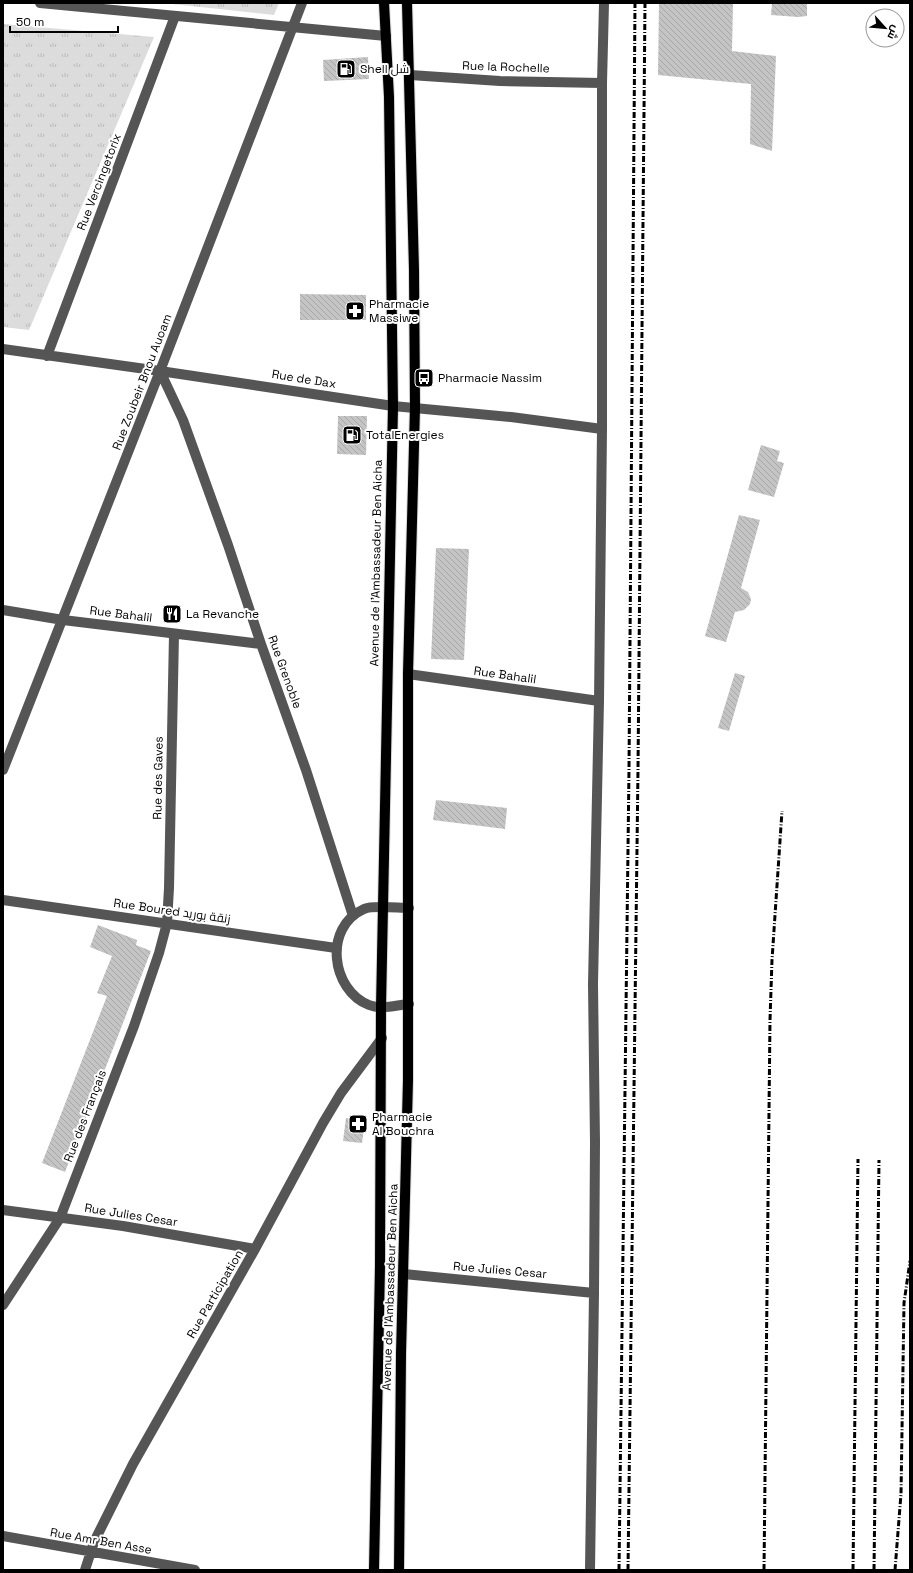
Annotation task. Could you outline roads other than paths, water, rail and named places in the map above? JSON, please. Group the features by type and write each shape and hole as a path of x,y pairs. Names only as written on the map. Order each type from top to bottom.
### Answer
{"main road":[{"name":"Avenue de l'Ambassadeur Ben Aicha","path":"374,1570 380,1266 381,1007 393,406 390,175 384,3"},
{"name":"Avenue de l'Ambassadeur Ben Aicha","path":"398,1570 409,1004 408,674 415,407 414,270 407,3"}],"street":[{"path":"40,3 386,36"},
{"name":"Rue Zoubeir Bnou Auoam","path":"3,770 63,620 302,3"},
{"path":"590,1570 595,1142 593,984 599,700 602,429 602,83 604,3"},
{"name":"Rue Vercingetorix","path":"47,356 176,16"},
{"name":"Rue la Rochelle","path":"410,75 500,80 602,83"},
{"name":"Rue de Dax","path":"3,349 393,406 511,417 602,429"},
{"name":"Rue Grenoble","path":"160,371 170,390 186,428 228,545 261,644 306,770 353,916"},
{"name":"Rue Bahalil","path":"3,610 63,620 261,644"},
{"name":"Rue des Gaves","path":"167,924 174,634"},
{"name":"Rue Bahalil","path":"408,674 599,700"},
{"name":"Rue Boured زنقة بوريد","path":"3,900 336,948"},
{"path":"409,908 373,907 364,909 353,916 345,925 336,948 337,964 344,984 358,999 371,1006 381,1007 409,1004"},
{"name":"Rue des Français","path":"3,1305 60,1218 134,1026 159,953 167,924"},
{"name":"Rue Participation","path":"85,1570 89,1552 133,1464 341,1094 382,1038"},
{"name":"Rue Julies Cesar","path":"3,1210 123,1226 255,1249"},
{"name":"Rue Julies Cesar","path":"404,1274 594,1292"},
{"name":"Rue Amr Ben Asse","path":"3,1536 196,1570"}],"railway":[{"path":"619,1570 629,769 635,3"},
{"path":"628,1570 638,769 645,3"},
{"path":"764,1570 770,1020 772,960 782,811"},
{"path":"853,1570 858,1159"},
{"path":"874,1570 879,1160"},
{"path":"895,1570 901,1494 904,1303 910,1261"}],"place":[{"name":"Shell شل","path":"346,69"},
{"name":"Pharmacie Massiwe","path":"355,311"},
{"name":"Pharmacie Nassim","path":"424,378"},
{"name":"TotalEnergies","path":"352,435"},
{"name":"La Revanche","path":"172,614"},
{"name":"Pharmacie Al Bouchra","path":"358,1124"}]}
